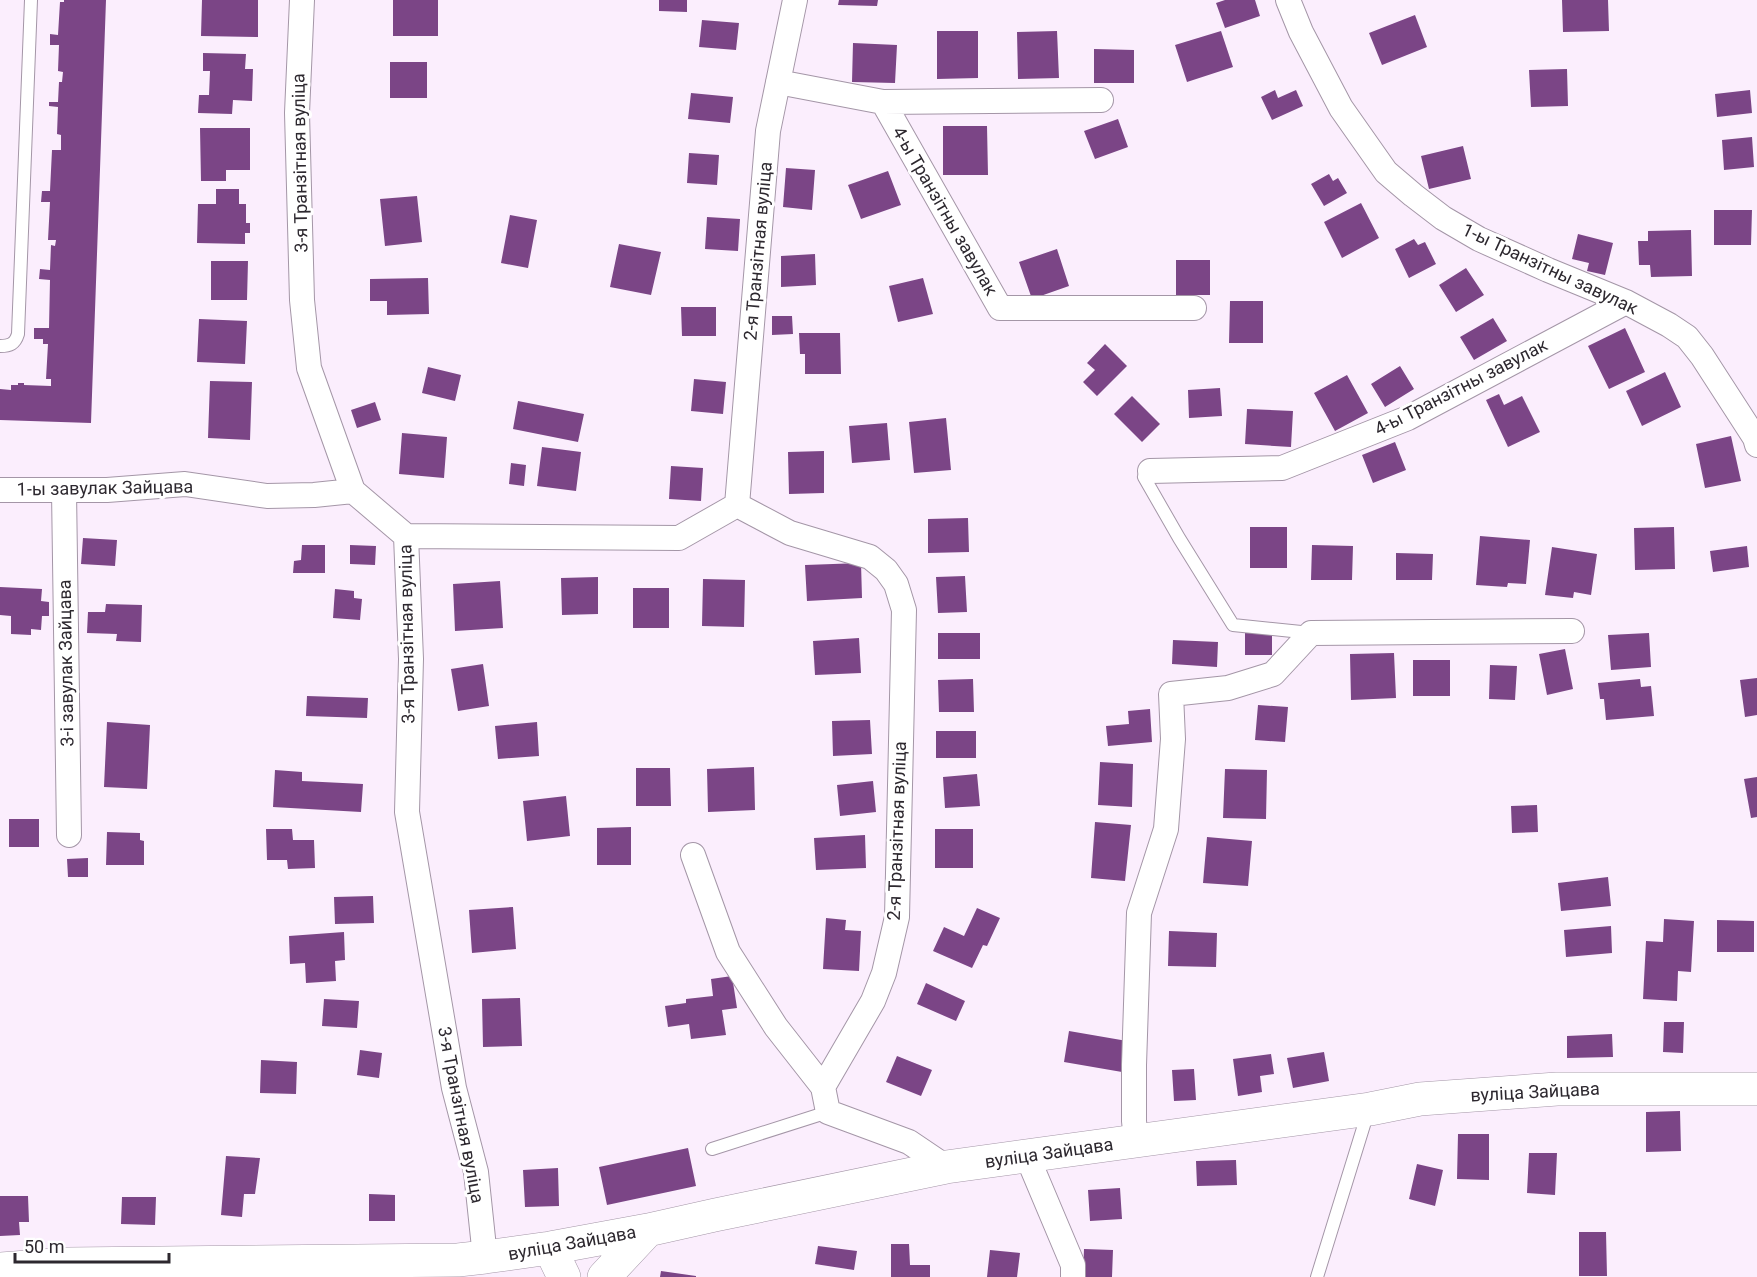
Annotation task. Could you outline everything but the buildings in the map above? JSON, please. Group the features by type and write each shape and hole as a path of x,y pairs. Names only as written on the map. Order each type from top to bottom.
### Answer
{"street":[{"name":"3-я Транзітная вуліца","path":"302,0 297,113 302,300 309,368 352,491 406,536 411,659 407,812 454,1088 500,1263"},
{"name":"2-я Транзітная вуліца","path":"795,0 768,131 737,505 790,533 870,557 886,570 896,584 904,610 897,917 884,973 873,1002 823,1087"},
{"name":"1-ы Транзітны завулак","path":"1287,0 1341,108 1386,172 1443,218 1479,239 1626,302 1687,337 1702,356 1755,438 1757,445"},
{"name":"4-ы Транзітны завулак","path":"778,82 883,102 1101,100"},
{"name":"4-ы Транзітны завулак","path":"883,102 1000,308 1194,308"},
{"name":"4-ы Транзітны завулак","path":"1150,471 1282,468 1408,418 1626,302"},
{"name":"1-ы завулак Зайцава","path":"0,490 107,490 185,484 267,496 352,491"},
{"name":"3-і завулак Зайцава","path":"64,491 69,835"},
{"path":"406,536 679,538 737,505"},
{"path":"1311,633 1572,631"},
{"name":"вуліца Зайцава","path":"1136,1140 1134,1065 1139,913 1166,829 1173,739 1171,694 1228,688 1273,674 1311,633"},
{"path":"693,855 728,952 776,1027 823,1087 828,1112 909,1142 946,1167"},
{"name":"вуліца Зайцава","path":"0,1269 67,1264 458,1260 500,1263 550,1248 648,1230 946,1167 1370,1109 1420,1099 1557,1089 1757,1089"},
{"path":"1027,1156 1072,1265 1073,1277"},
{"path":"604,1277 648,1230"},
{"path":"550,1248 564,1277"}],"lane":[{"path":"0,346 14,344 18,334 31,0"},
{"path":"1150,471 1144,477 1233,625 1311,633"},
{"path":"1317,1277 1370,1109"},
{"path":"712,1149 828,1112"}]}
